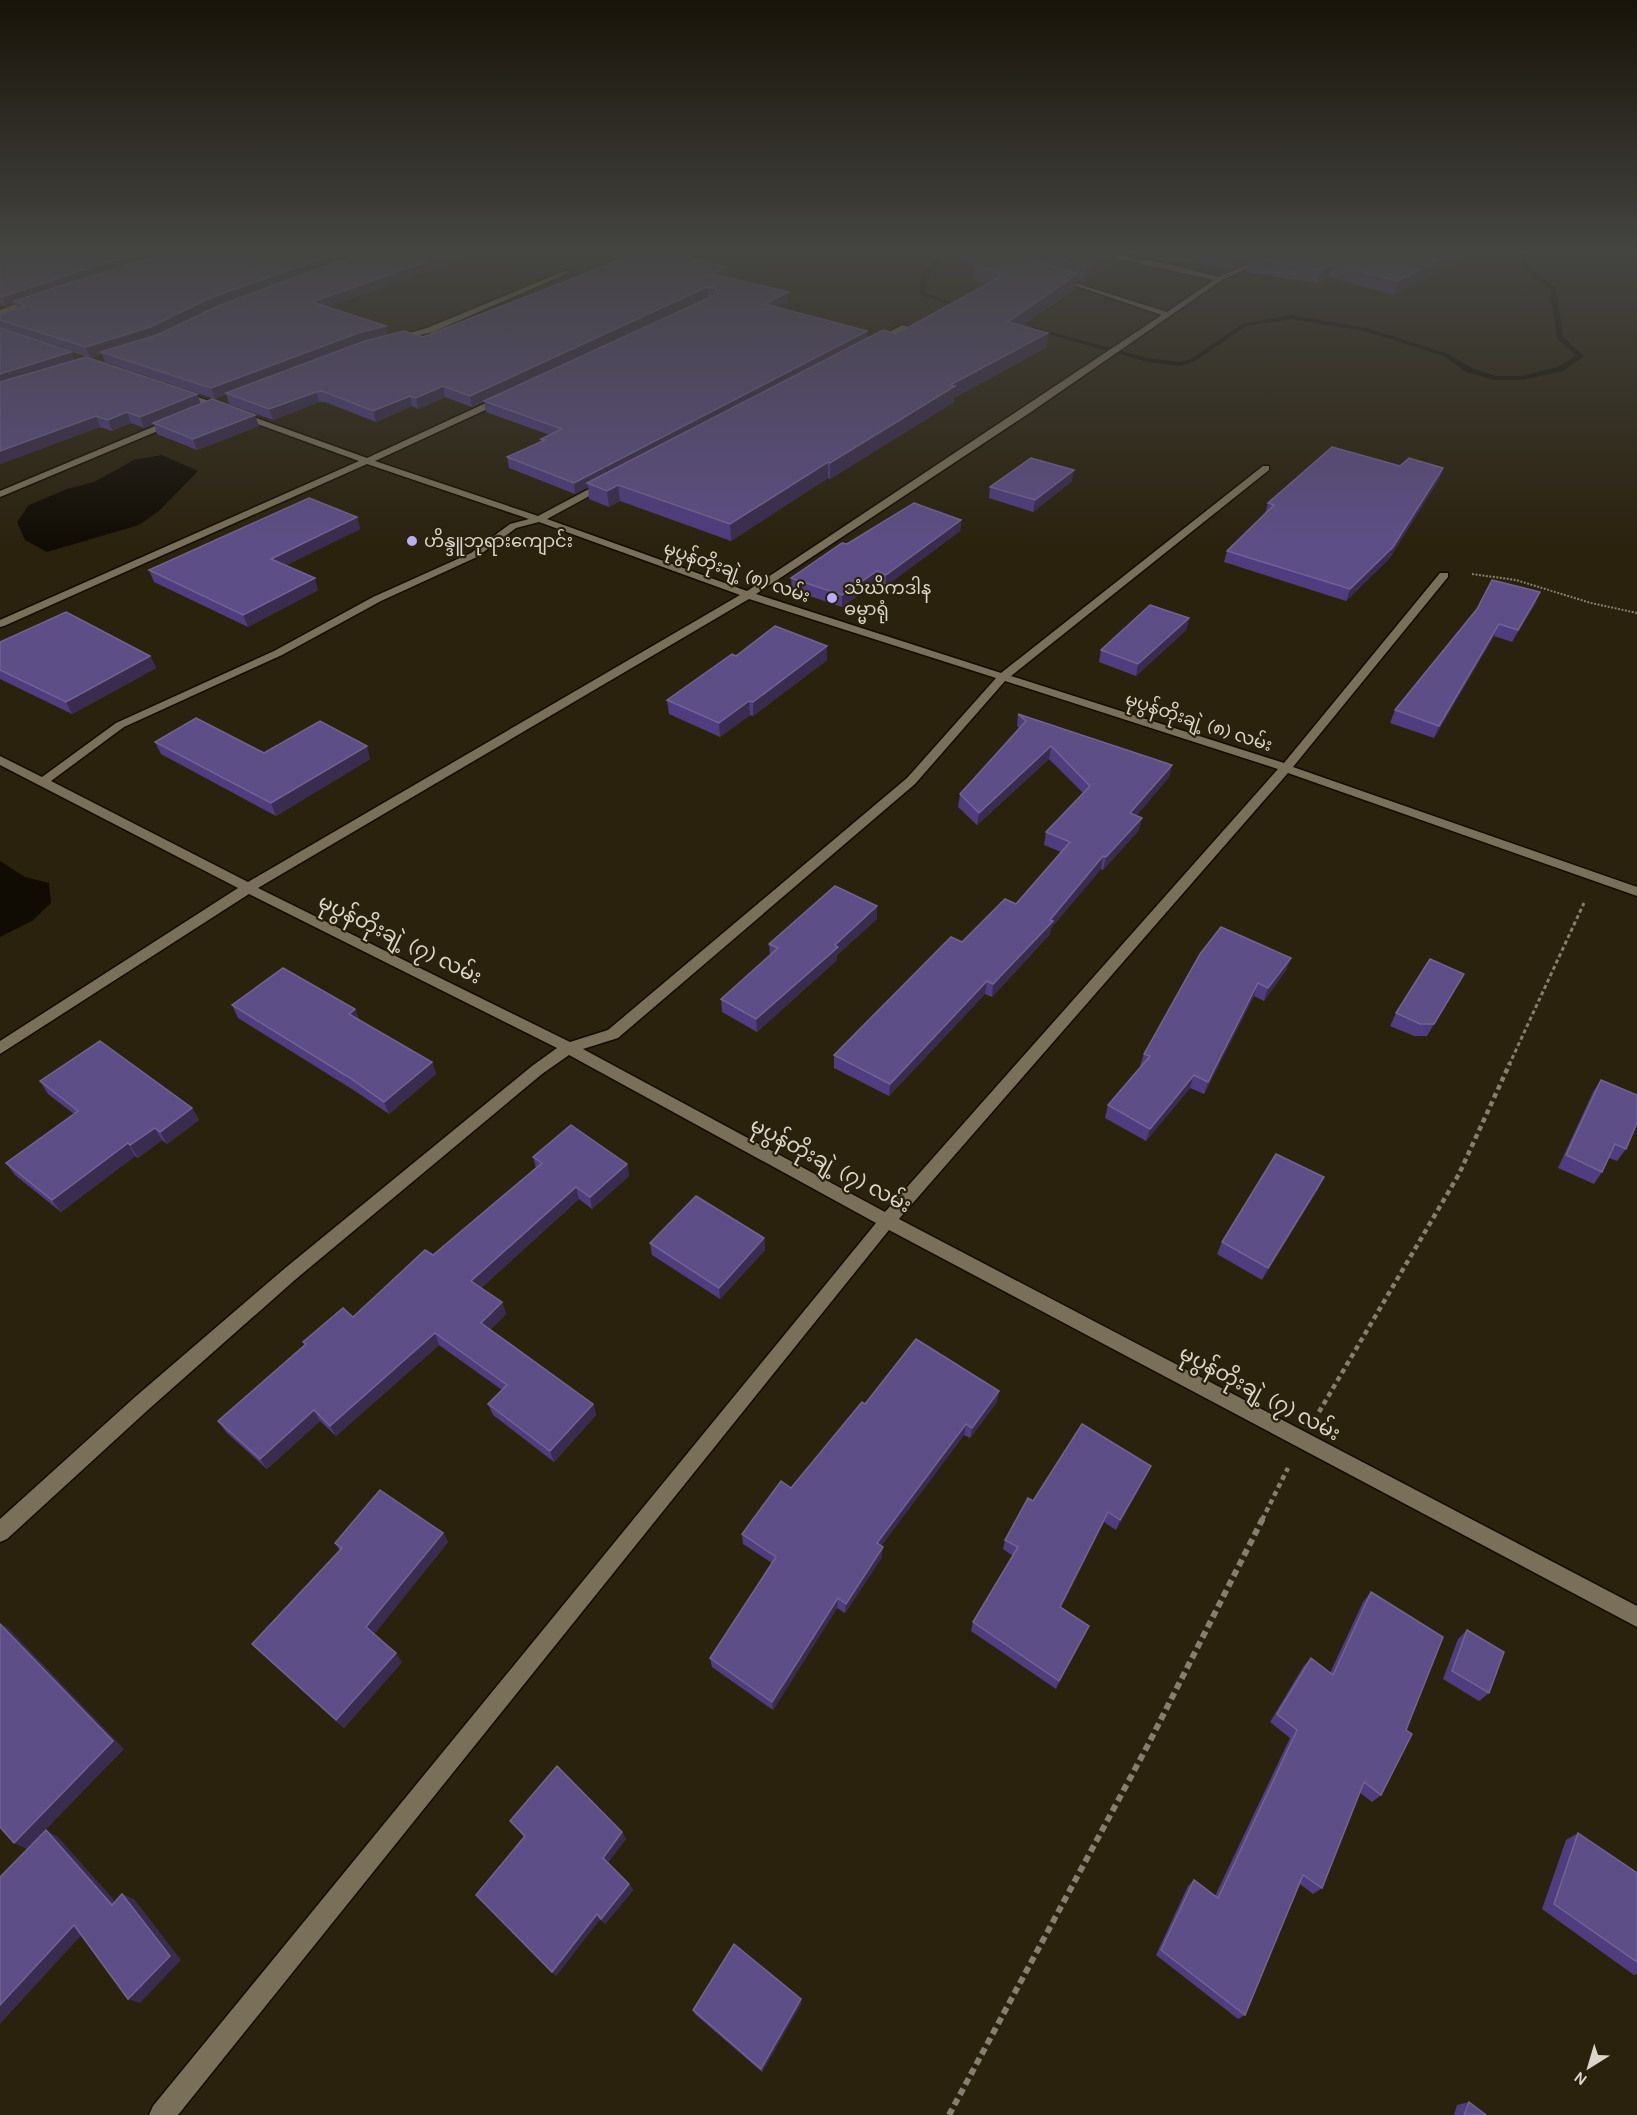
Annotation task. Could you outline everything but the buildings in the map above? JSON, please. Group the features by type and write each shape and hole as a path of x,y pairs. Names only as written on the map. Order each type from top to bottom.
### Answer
{"street":[{"path":"0,1048 248,888 748,595 1117,349"},
{"name":"မုပွန်တိုးချဲ့ (၈) လမ်း","path":"170,389 221,402 367,461 539,519 748,595 1286,768 1637,892"},
{"path":"0,624 367,461 518,391"},
{"path":"205,409 221,402"},
{"path":"0,494 183,418"},
{"path":"0,1532 142,1403 290,1274 537,1070 568,1048 613,1034 903,788 1003,677 1266,468"},
{"path":"42,782 120,725 278,653 377,599 474,555 513,526 539,519 613,480"},
{"path":"162,2115 887,1221 1286,768 1444,575"},
{"name":"မုပွန်တိုးချဲ့ (၇) လမ်း","path":"0,760 248,888 568,1048 887,1221 1637,1617"}],"path":[{"path":"1444,575 1480,574 1637,613"},
{"path":"949,2115 1149,1743 1303,1440 1459,1174 1595,877"}],"shaded area":[{"path":"162,455 198,471 159,511 139,525 47,552 25,540 17,522 29,505 67,489 94,482 134,460"},
{"path":"0,861 25,877 49,883 51,903 32,921 0,937"}],"waterway":[{"path":"1105,349 1147,360 1180,364 1193,360 1209,349"},
{"path":"1426,349 1446,355 1469,370 1494,378 1522,378 1560,369 1580,356 1572,349"}],"place":[{"name":"ဟိန္ဒူဘုရားကျောင်း","path":"412,541"},
{"name":"သံဃိကဒါန ဓမ္မာရုံ","path":"832,598"}]}
